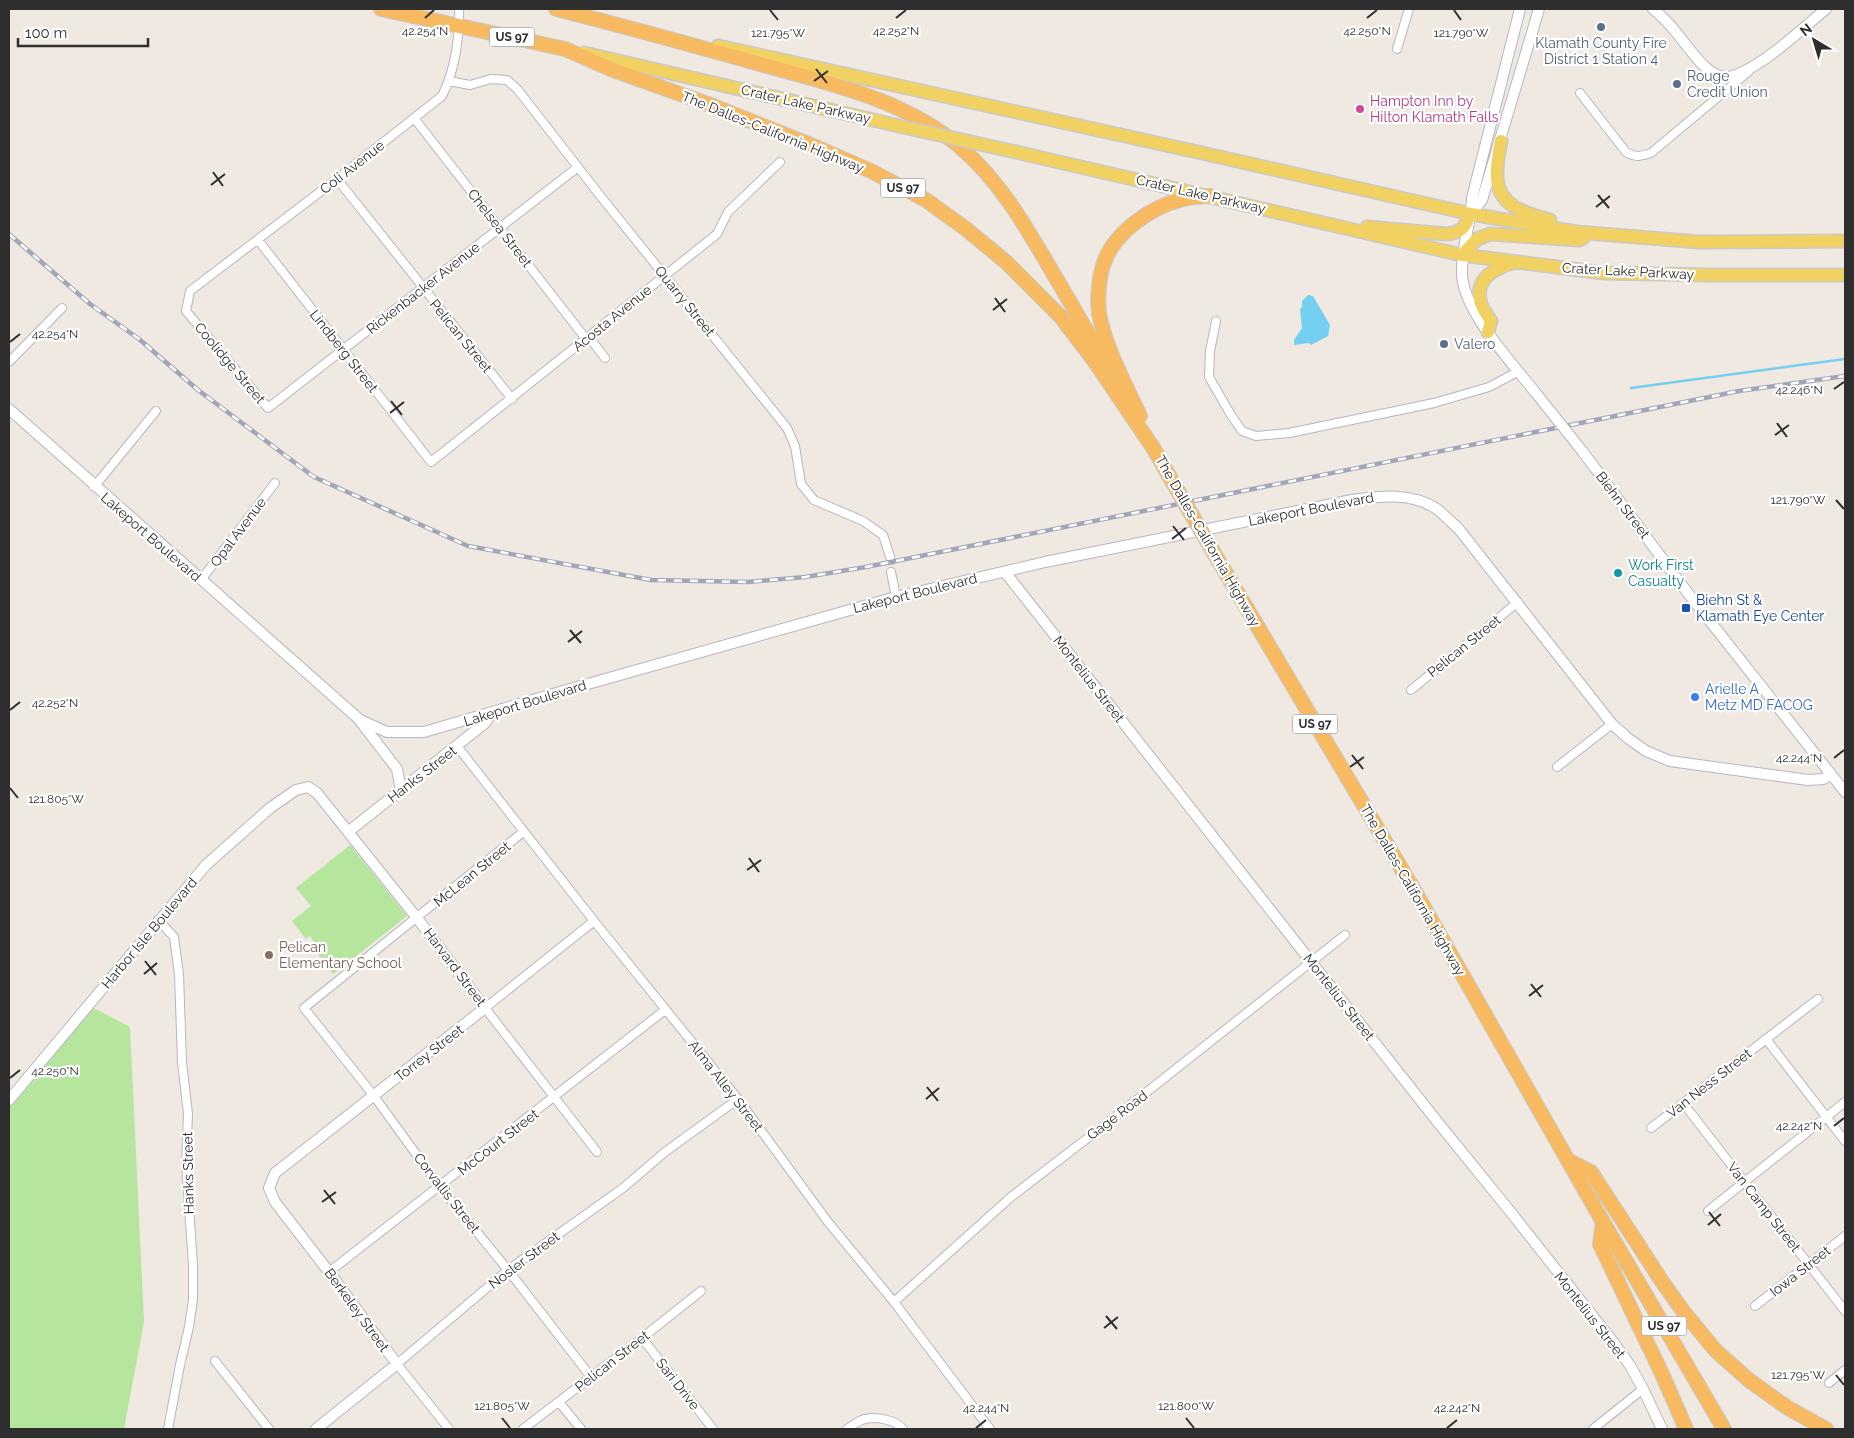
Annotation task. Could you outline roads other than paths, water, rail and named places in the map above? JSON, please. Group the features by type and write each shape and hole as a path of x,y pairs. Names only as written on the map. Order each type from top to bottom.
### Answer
{"highway":[{"name":"The Dalles-California Highway","path":"381,9 565,49 613,70 708,104 811,145 871,171 926,200 966,229 999,256 1060,316 1095,362 1154,449 1417,895 1603,1222 1724,1429"},
{"name":"US 97","path":"556,9 642,30 878,99 902,109 930,125 961,147 994,183 1021,218 1154,449"},
{"path":"1154,449 1108,342 1099,313 1100,286 1105,260 1118,240 1135,222 1152,211 1179,200 1210,196"},
{"path":"1569,1161 1591,1172 1663,1283 1683,1311 1716,1350 1750,1381 1788,1408 1826,1429"},
{"path":"1603,1222 1600,1244 1686,1429"}],"main road":[{"path":"642,30 1192,150 1471,214 1576,232 1699,242 1845,241"},
{"name":"Crater Lake Parkway","path":"565,49 1462,255 1604,273 1845,275"},
{"path":"1501,141 1496,176 1498,187 1510,205 1526,214 1596,233"},
{"path":"1346,228 1370,227 1453,234 1464,229 1471,214"},
{"path":"1462,255 1476,239 1490,234 1579,240 1596,233"},
{"path":"1488,332 1491,321 1480,302 1482,282 1495,269 1515,262"}],"street":[{"name":"Coli Avenue","path":"190,291 442,96 450,81 460,26 460,9"},
{"path":"1397,49 1409,9"},
{"path":"1471,214 1472,198 1520,9"},
{"path":"1471,214 1481,202 1501,141 1539,9"},
{"path":"1653,9 1665,18 1702,64 1714,74 1727,77 1754,68"},
{"path":"1580,93 1626,152 1640,157 1651,153 1826,9"},
{"name":"Quarry Street","path":"450,81 470,85 491,79 507,80 518,90 788,428 795,446 801,484 814,500 863,521 883,535 890,557"},
{"name":"Chelsea Street","path":"414,118 605,358"},
{"name":"Acosta Avenue","path":"431,462 717,234 728,212 780,162"},
{"name":"Rickenbacker Avenue","path":"268,408 578,167"},
{"name":"Pelican Street","path":"337,179 512,399"},
{"name":"Biehn Street","path":"1471,214 1462,255 1462,276 1466,296 1488,332 1583,452 1690,596 1845,792"},
{"name":"Lindberg Street","path":"258,240 431,462"},
{"name":"Coolidge Street","path":"190,291 186,311 268,408"},
{"path":"9,362 62,308"},
{"path":"1216,321 1210,351 1209,377 1242,431 1256,436 1289,433 1434,403 1489,387 1519,371"},
{"name":"Lakeport Boulevard","path":"9,409 94,487 360,720 387,732 424,732 896,597 1126,545 1332,504 1385,496 1413,499 1436,509 1458,528 1612,724 1646,752 1670,760 1808,780 1817,781 1831,775"},
{"path":"94,487 156,412"},
{"name":"Opal Avenue","path":"201,580 275,482"},
{"path":"891,572 896,597"},
{"name":"Montelius Street","path":"1005,572 1614,1343 1631,1367 1662,1429"},
{"name":"Pelican Street","path":"1411,690 1518,602"},
{"name":"Hanks Street","path":"348,832 485,723 492,713"},
{"path":"360,720 397,769 400,791"},
{"path":"1557,767 1612,724"},
{"name":"Alma Alley Street","path":"457,746 523,832 738,1099 828,1222 894,1302 990,1429"},
{"name":"Harvard Street","path":"308,787 317,793 417,918 596,1152"},
{"name":"Harbor Isle Boulevard","path":"9,1100 206,865 270,808 296,790 308,787"},
{"name":"McLean Street","path":"304,1008 523,832"},
{"name":"Hanks Street","path":"158,920 174,937 179,974 182,1062 187,1104 186,1163 193,1299 189,1328 168,1429"},
{"name":"Torrey Street","path":"270,1188 275,1173 594,921"},
{"name":"Gage Road","path":"894,1302 1010,1197 1312,963 1345,935"},
{"name":"Van Ness Street","path":"1651,1128 1818,999"},
{"name":"Corvallis Street","path":"304,1008 374,1096 440,1187 591,1376"},
{"name":"McCourt Street","path":"330,1272 665,1010"},
{"path":"1766,1039 1845,1141"},
{"name":"Nosler Street","path":"316,1429 397,1364 508,1270 623,1188 665,1152 738,1099"},
{"path":"1708,1211 1845,1102"},
{"name":"Van Camp Street","path":"1683,1103 1845,1311"},
{"name":"Berkeley Street","path":"270,1188 275,1202 330,1272 397,1364 449,1429"},
{"name":"Iowa Street","path":"1755,1306 1845,1236"},
{"name":"Pelican Street","path":"523,1429 701,1291"},
{"name":"Sari Drive","path":"642,1338 713,1429"},
{"path":"216,1361 269,1429"},
{"path":"1829,1382 1845,1370"},
{"path":"1592,1429 1643,1389"},
{"path":"559,1402 581,1429"},
{"path":"847,1429 864,1418 882,1418 903,1429"}],"water":[{"path":"1308,295 1313,296 1330,325 1328,336 1311,345 1309,343 1294,345 1294,340 1302,328 1300,309 1302,301"}],"waterway":[{"path":"1631,388 1845,359"}],"tunnel":[{"path":"890,557 891,572"}],"railway":[{"path":"9,234 90,304 139,339 198,390 314,477 468,546 651,580 748,582 805,577 866,567 1739,391 1845,376"}],"place":[{"name":"Klamath County Fire District 1 Station 4","path":"1601,27"},
{"name":"Rouge Credit Union","path":"1677,84"},
{"name":"Hampton Inn by Hilton Klamath Falls","path":"1360,109"},
{"name":"Valero","path":"1444,344"},
{"name":"Work First Casualty","path":"1618,573"},
{"name":"Biehn St & Klamath Eye Center","path":"1686,608"},
{"name":"Arielle A Metz MD FACOG","path":"1695,697"},
{"name":"Pelican Elementary School","path":"269,955"}]}
